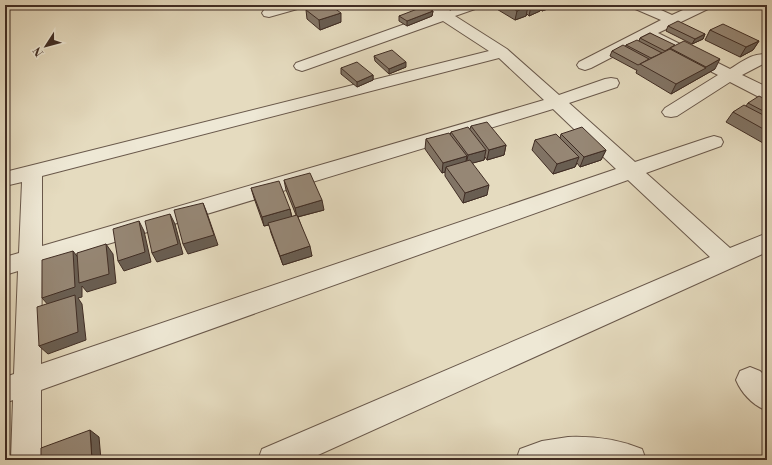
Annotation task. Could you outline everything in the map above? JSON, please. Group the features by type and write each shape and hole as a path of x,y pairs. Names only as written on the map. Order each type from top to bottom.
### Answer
{"street":[{"path":"269,13 296,5"},
{"path":"428,5 502,52 727,259"},
{"path":"302,66 473,5"},
{"path":"638,5 672,20"},
{"path":"585,65 672,20 705,5"},
{"path":"647,33 767,94"},
{"path":"5,180 502,52"},
{"path":"671,112 730,75 762,58"},
{"path":"5,266 556,102 611,83"},
{"path":"16,386 714,142"},
{"path":"26,460 16,386 29,259 32,173"},
{"path":"272,460 767,242"},
{"path":"531,460 543,455 596,450 631,460"}],"building":[{"path":"321,5 330,5 341,13 319,20 306,10"},
{"path":"507,5 526,5 528,6 517,11"},
{"path":"425,6 433,11 407,21 399,16"},
{"path":"678,21 705,34 695,39 668,26"},
{"path":"723,24 759,41 746,47 710,30"},
{"path":"650,33 675,45 665,51 640,38"},
{"path":"637,40 662,53 651,58 626,45"},
{"path":"684,41 720,59 706,67 670,48"},
{"path":"623,45 649,59 638,65 612,51"},
{"path":"670,49 706,68 676,84 640,64"},
{"path":"392,50 406,62 389,69 374,56"},
{"path":"357,62 373,75 357,82 341,68"},
{"path":"759,96 767,100 767,113 748,103"},
{"path":"744,105 767,117 767,131 733,112"},
{"path":"487,122 506,145 489,150 471,126"},
{"path":"468,127 486,150 468,155 451,132"},
{"path":"582,127 606,150 584,157 561,134"},
{"path":"449,133 467,156 443,163 426,139"},
{"path":"556,134 579,157 557,164 535,140"},
{"path":"470,160 489,185 465,193 446,167"},
{"path":"310,173 322,200 295,208 284,180"},
{"path":"279,181 290,209 262,217 251,188"},
{"path":"203,203 214,235 183,244 174,210"},
{"path":"170,214 178,244 152,253 145,221"},
{"path":"297,215 310,246 280,256 268,223"},
{"path":"139,221 145,252 118,261 113,229"},
{"path":"106,244 109,274 79,283 77,253"},
{"path":"73,251 75,287 42,298 42,260"},
{"path":"75,295 78,332 39,346 37,307"},
{"path":"90,430 92,460 41,460 41,448"}]}
